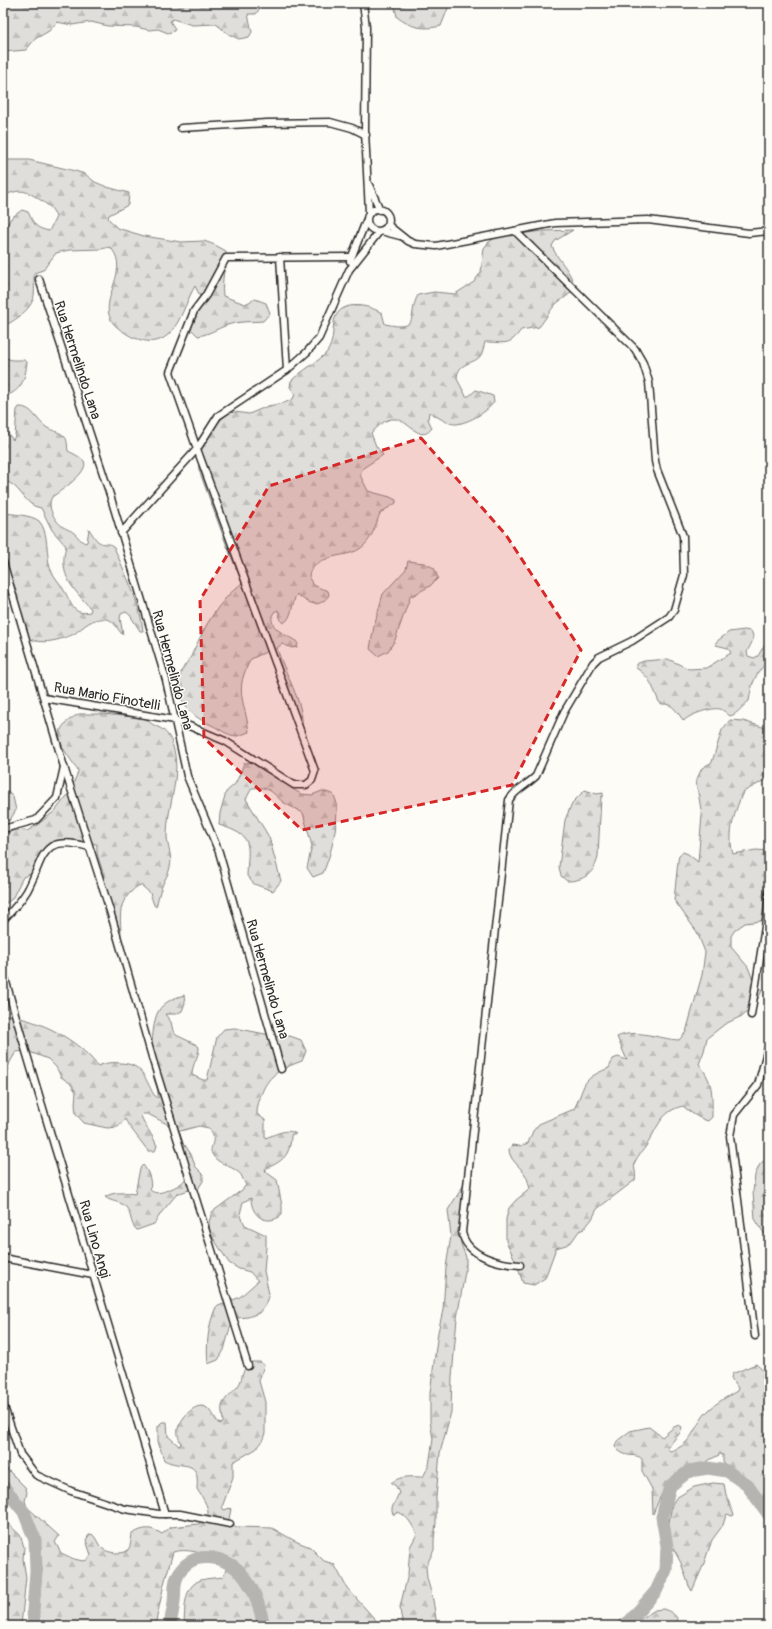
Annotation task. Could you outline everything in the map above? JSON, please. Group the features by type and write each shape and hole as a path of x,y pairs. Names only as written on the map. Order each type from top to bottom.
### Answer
{"street":[{"path":"122,532 196,449 218,416 287,370 308,352 319,338 349,270 351,257 369,213 366,135 366,27 363,3"},
{"path":"181,128 330,122 352,128 366,135"},
{"path":"349,270 380,232 388,225 388,216 380,210 368,182"},
{"path":"369,213 374,210 380,210"},
{"path":"388,225 402,237 415,244 436,246 554,223 648,220 749,233 769,231"},
{"path":"366,221 370,228 402,237"},
{"path":"515,231 635,349 642,362 649,382 655,461 657,470 683,536 684,574 674,610 669,617 632,641 599,657 593,663 564,712 536,776 514,792 509,800 462,1232 463,1240 470,1249 497,1263 520,1265"},
{"path":"280,257 287,370"},
{"path":"196,449 170,372 194,311 206,295 226,258 351,257"},
{"name":"Rua Hermelindo Lana","path":"39,278 122,532 166,680 187,776 219,852 281,1069"},
{"name":"Rua Mario Finotelli","path":"44,698 174,720 226,741 294,785 306,785 314,777 315,770 196,449"},
{"path":"3,562 64,767 110,911 157,1071 248,1366"},
{"path":"3,829 36,820 57,798 64,767"},
{"path":"3,920 26,891 41,857 55,844 72,843 89,847"},
{"path":"751,1015 767,914 769,890"},
{"name":"Rua Lino Angi","path":"3,971 24,1050 165,1514"},
{"path":"755,1336 730,1136 734,1115 758,1085 769,1044"},
{"path":"3,1258 93,1275"},
{"path":"3,1404 20,1454 36,1475 71,1491 126,1509 165,1514 180,1514 230,1524"}],"highlighted area":[{"path":"421,438 506,535 581,650 512,785 302,830 204,738 200,600 269,486"}],"green space":[{"path":"3,3 128,3 130,6 131,3 263,3 256,14 248,14 252,32 249,37 239,39 230,35 216,24 192,25 173,19 170,21 175,29 174,31 168,33 158,29 149,30 136,27 108,26 91,22 72,25 57,22 49,31 35,39 26,50 3,52"},
{"path":"394,3 450,3 441,26 423,28 407,24 397,17"},
{"path":"3,160 29,160 75,171 85,174 95,182 107,187 129,193 128,205 109,215 108,218 117,228 144,236 181,242 204,241 226,251 223,296 245,304 255,299 266,303 270,313 263,321 235,323 198,336 190,328 200,296 195,286 181,317 169,334 161,340 150,341 134,338 113,323 109,313 109,302 118,268 116,257 110,247 101,249 69,250 56,253 43,270 34,273 34,297 30,306 20,316 10,323 3,325 3,233 11,218 22,210 28,212 38,227 49,231 56,217 49,206 27,192 19,191 3,196"},
{"path":"573,230 555,241 552,246 573,281 573,290 556,304 539,327 521,330 510,341 502,343 485,342 481,355 463,366 458,373 457,379 466,396 469,396 476,390 493,396 494,402 491,406 473,419 457,424 446,422 429,412 428,419 432,428 423,434 418,433 400,420 395,419 385,421 371,433 376,446 383,455 363,468 360,475 368,491 390,497 396,500 396,503 380,513 371,536 365,545 357,551 329,558 314,566 309,576 313,584 328,591 329,595 325,600 317,604 313,604 297,594 289,618 286,621 283,623 281,621 278,610 274,612 272,617 274,626 298,644 297,647 292,648 282,644 277,648 297,698 302,718 302,726 270,650 251,659 243,679 241,688 249,732 238,736 233,736 195,716 185,705 182,699 179,684 181,672 192,655 213,614 226,598 242,583 199,470 198,457 209,434 218,422 229,413 235,412 249,414 268,406 284,403 293,399 295,394 290,387 291,381 327,352 332,341 334,322 341,310 354,306 369,307 382,313 385,324 404,326 409,324 411,320 418,295 434,292 455,294 474,282 481,272 484,248 493,239 503,236 543,231"},
{"path":"3,357 12,360 24,360 27,362 24,379 21,384 14,392 3,397"},
{"path":"19,407 24,407 31,411 46,427 64,436 67,441 68,451 84,461 85,465 79,476 52,497 50,505 52,514 63,527 73,532 83,542 87,542 89,529 99,542 110,544 114,547 136,599 143,631 140,631 130,615 126,612 121,614 120,618 123,635 112,621 106,619 92,621 72,635 43,642 35,641 27,637 20,627 15,587 3,553 3,513 27,516 39,521 44,531 50,568 70,603 77,611 80,612 90,612 91,609 78,595 69,581 64,566 66,546 52,530 41,508 30,503 14,486 3,481 3,427 13,440 15,436 17,410"},
{"path":"408,561 424,563 434,568 438,578 430,586 410,597 395,640 388,651 378,656 370,649 374,626 383,594 406,569"},
{"path":"744,630 751,631 753,637 747,652 748,656 754,658 758,656 769,637 769,660 760,670 755,679 751,689 749,701 733,715 730,716 724,711 712,709 695,714 684,721 670,705 659,702 648,679 636,668 636,664 644,661 668,659 689,669 706,668 731,653 728,648 716,645 716,642 729,632"},
{"path":"79,714 102,714 146,718 166,733 172,743 175,755 175,778 167,836 171,860 169,870 161,889 156,907 150,893 141,885 135,888 127,897 122,907 120,918 121,936 110,924 106,916 104,876 97,853 97,844 52,844 42,865 33,873 23,877 12,899 3,905 3,835 15,830 27,831 37,825 55,811 70,792 78,770 63,747 60,740 60,733 69,720"},
{"path":"730,720 743,721 769,729 769,778 743,792 737,807 731,830 731,846 733,854 756,850 769,851 769,909 761,921 745,923 735,930 731,936 731,947 748,967 755,985 761,988 762,991 756,1002 744,1015 725,1024 707,1038 699,1064 710,1083 712,1095 712,1117 708,1121 704,1120 683,1106 675,1108 669,1112 660,1122 636,1160 635,1180 597,1209 592,1219 584,1229 579,1231 572,1241 566,1245 556,1248 545,1278 534,1285 523,1283 516,1262 506,1241 506,1219 509,1208 516,1200 530,1189 524,1172 511,1156 509,1148 512,1145 521,1146 528,1143 533,1131 539,1124 574,1109 588,1080 599,1072 609,1068 613,1059 618,1057 627,1060 617,1037 640,1034 679,1040 686,1032 702,975 705,952 697,932 674,900 678,861 679,855 683,852 698,862 702,815 696,781 702,768 712,762 722,730"},
{"path":"254,762 276,770 291,788 301,794 312,795 322,791 333,794 337,804 335,831 323,873 313,877 307,868 312,846 303,813 283,802 270,790 263,788 252,788 246,799 269,837 281,881 273,891 254,884 247,876 247,843 239,833 219,825 220,813 226,792 235,784 244,763"},
{"path":"3,787 13,797 16,810 10,820 3,822"},
{"path":"585,790 597,794 603,793 603,796 601,797 597,862 588,875 573,881 567,881 561,876 559,867 565,820 572,803"},
{"path":"184,995 185,1003 182,1011 176,1014 165,1014 171,1022 173,1031 176,1035 199,1047 192,1075 203,1080 207,1080 217,1037 224,1029 235,1028 280,1037 290,1036 301,1040 306,1051 302,1061 281,1070 271,1078 263,1090 257,1108 257,1114 265,1120 265,1138 285,1131 296,1134 292,1134 289,1148 284,1157 277,1163 265,1169 266,1172 277,1180 282,1206 282,1215 271,1220 261,1218 254,1210 251,1198 243,1202 240,1214 245,1225 266,1235 264,1271 269,1294 265,1305 259,1313 248,1317 236,1318 230,1328 224,1350 218,1360 208,1364 208,1335 216,1307 240,1297 258,1281 250,1272 239,1269 229,1263 210,1233 209,1222 212,1212 242,1190 246,1185 239,1173 217,1160 212,1154 211,1148 213,1136 209,1128 199,1126 180,1131 148,1114 143,1114 141,1116 157,1146 155,1151 148,1151 125,1119 118,1127 107,1128 84,1123 76,1114 76,1092 70,1083 61,1077 56,1067 48,1059 27,1051 16,1052 10,1062 3,1082 3,1016 7,1015 45,1026 57,1032 79,1047 98,1066 105,1063 114,1063 134,1066 145,1077 154,1095 158,1098 152,1068 154,1024 158,1012 166,1003"},
{"path":"185,1145 192,1156 195,1166 203,1174 203,1181 198,1189 177,1194 154,1224 137,1230 133,1225 126,1207 105,1197 116,1193 135,1194 140,1168 143,1165 150,1180 150,1190 152,1192 157,1193 178,1186 186,1177 187,1172 184,1153"},
{"path":"769,1157 769,1241 755,1219 753,1192 755,1175 760,1164"},
{"path":"465,1183 465,1191 470,1204 464,1218 461,1234 461,1244 466,1257 466,1266 457,1318 452,1377 451,1412 440,1453 436,1497 434,1550 426,1566 427,1578 433,1600 437,1625 404,1626 400,1607 408,1574 410,1547 417,1534 404,1516 398,1512 394,1515 392,1512 392,1508 399,1493 396,1486 391,1483 402,1478 423,1477 429,1465 433,1439 430,1421 430,1393 438,1332 443,1310 446,1267 451,1236 448,1210"},
{"path":"252,1362 260,1362 264,1365 259,1381 265,1402 265,1433 262,1442 256,1449 233,1462 233,1477 222,1507 224,1510 231,1509 228,1524 237,1527 272,1528 295,1541 310,1547 324,1561 334,1564 347,1588 381,1626 184,1626 186,1599 191,1587 201,1580 223,1577 227,1566 201,1553 180,1551 173,1552 155,1626 37,1626 42,1570 40,1551 3,1486 3,1465 25,1487 27,1492 25,1501 27,1507 59,1536 55,1542 61,1553 74,1559 83,1561 87,1560 91,1555 86,1540 89,1535 92,1534 103,1549 108,1552 123,1553 128,1550 132,1534 140,1530 151,1529 162,1534 171,1527 198,1524 207,1520 208,1512 206,1504 197,1489 196,1472 189,1466 171,1463 164,1460 158,1442 158,1426 162,1422 167,1422 168,1436 179,1446 181,1444 178,1433 179,1425 185,1416 194,1408 203,1406 207,1408 218,1423 222,1424 223,1403 238,1386 243,1372"},
{"path":"756,1364 769,1376 769,1519 756,1504 748,1487 723,1462 723,1455 721,1454 709,1460 693,1477 690,1477 681,1471 671,1479 667,1484 653,1514 652,1489 642,1471 642,1459 619,1451 615,1447 617,1441 630,1431 649,1427 662,1437 674,1427 679,1425 682,1427 680,1433 667,1448 670,1451 678,1448 689,1439 709,1410 737,1391 738,1388 731,1378 732,1374"},
{"path":"713,1483 724,1484 726,1495 734,1515 726,1515 723,1525 712,1540 692,1591 681,1563 668,1539 672,1504 676,1498 694,1487"},
{"path":"3,1519 20,1535 24,1547 23,1559 26,1577 21,1626 3,1626"},
{"path":"663,1609 674,1615 679,1626 629,1626 655,1610"}],"waterway":[{"path":"623,1626 630,1621 656,1591 666,1570 667,1546 662,1517 670,1486 689,1471 708,1468 727,1471 747,1485 769,1515"},
{"path":"3,1486 24,1512 35,1540 36,1571 33,1610 34,1626"},
{"path":"170,1626 174,1602 175,1583 181,1569 189,1562 209,1558 219,1559 229,1564 238,1570 245,1578 255,1595 264,1626"}]}
